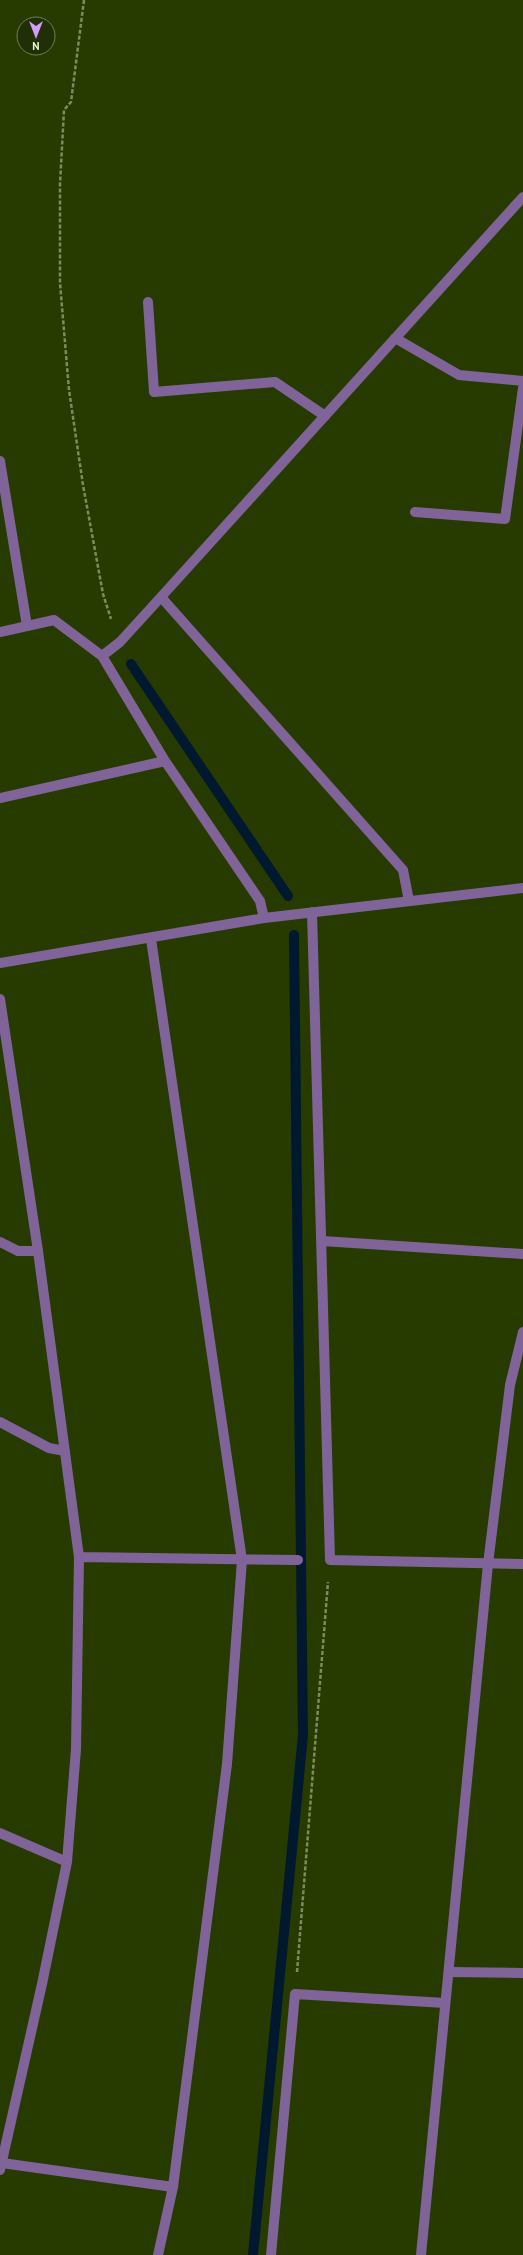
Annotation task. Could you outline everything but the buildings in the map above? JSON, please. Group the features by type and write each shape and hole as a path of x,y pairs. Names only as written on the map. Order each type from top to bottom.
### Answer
{"street":[{"path":"102,656 120,642 523,197"},
{"path":"148,302 154,392 275,382 325,416"},
{"path":"395,338 459,375 523,381"},
{"path":"415,512 505,520 523,388"},
{"path":"0,461 27,626"},
{"path":"161,597 403,870 409,901"},
{"path":"0,632 54,620 102,656 165,761 260,902 264,918"},
{"path":"0,798 165,761"},
{"path":"0,963 151,939 264,918 523,888"},
{"path":"312,912 330,1560 523,1564"},
{"path":"151,939 242,1560 227,1764 173,2187 158,2255"},
{"path":"0,999 38,1251 79,1557 76,1749 67,1862 42,1984 1,2167 173,2187"},
{"path":"322,1241 523,1254"},
{"path":"0,1242 18,1251 38,1251"},
{"path":"421,2255 488,1564 510,1385 523,1332"},
{"path":"0,1422 49,1448 65,1451"},
{"path":"79,1557 298,1560"},
{"path":"0,1833 67,1862"},
{"path":"448,1972 523,1973"},
{"path":"271,2255 295,1994 446,2003"}],"path":[{"path":"84,0 71,102 64,110 60,184 60,283 69,390 83,485 103,594 120,642"},
{"path":"295,1994 303,1911 330,1560"}],"waterway":[{"path":"131,664 288,896"},
{"path":"253,2255 303,1735 294,935"}]}
